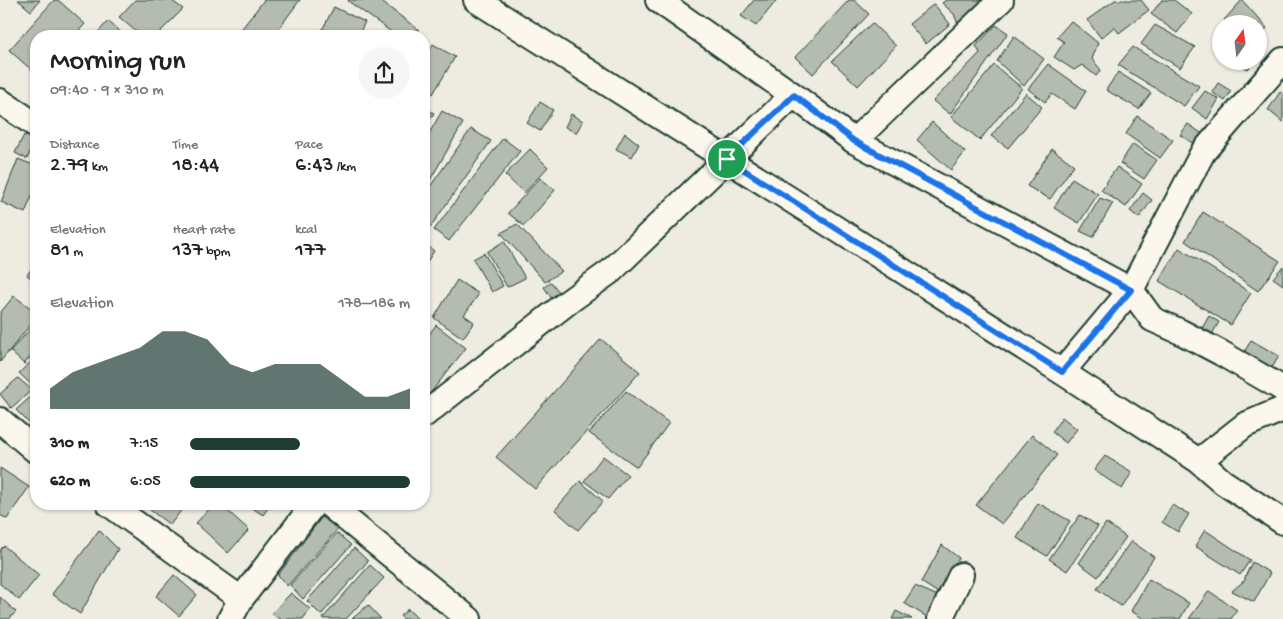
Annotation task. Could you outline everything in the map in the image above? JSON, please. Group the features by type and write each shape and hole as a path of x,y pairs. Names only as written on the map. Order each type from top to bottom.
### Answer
{"street":[{"path":"476,0 1062,372 1199,461 1223,482 1283,522"},
{"path":"658,0 794,95 854,141 1131,290 1152,318 1221,353 1283,389"},
{"path":"854,141 1001,0"},
{"path":"1062,372 1131,290 1203,152 1283,60"},
{"path":"430,410 568,302 611,272 794,95"},
{"path":"0,100 30,121"},
{"path":"1199,461 1245,425 1283,409"},
{"path":"0,420 30,446"},
{"path":"116,510 236,609 310,510"},
{"path":"335,510 469,619"},
{"path":"940,619 962,575"}],"building":[{"path":"18,0 40,0 31,11"},
{"path":"54,0 58,0 85,24 80,30 30,30 30,69 9,50"},
{"path":"135,0 171,0 183,9 162,30 134,30 119,17"},
{"path":"264,0 300,0 278,30 241,30"},
{"path":"379,0 419,30 389,30 348,1"},
{"path":"754,0 776,1 756,26 741,16"},
{"path":"849,0 854,0 869,14 813,74 795,57"},
{"path":"946,0 989,0 958,24 954,14 942,3"},
{"path":"1115,0 1141,0 1149,10 1119,33 1114,27 1101,38 1087,20"},
{"path":"1162,0 1174,0 1192,14 1177,33 1151,14"},
{"path":"1242,0 1255,15 1228,15"},
{"path":"934,4 950,24 926,44 909,24"},
{"path":"334,7 365,22 361,30 322,30"},
{"path":"108,21 118,30 100,30"},
{"path":"1071,21 1098,43 1092,59 1101,70 1096,76 1082,65 1074,70 1054,57 1064,42 1057,37"},
{"path":"872,23 896,46 858,86 832,61"},
{"path":"996,25 1008,33 950,114 933,101 980,53 976,46"},
{"path":"1155,25 1195,47 1180,68 1141,44"},
{"path":"1014,36 1044,59 1024,86 997,61"},
{"path":"433,44 455,57 433,94 430,92 430,49"},
{"path":"1133,47 1199,86 1184,106 1118,65"},
{"path":"1048,64 1086,91 1075,109 1052,94 1045,102 1028,89"},
{"path":"994,65 1022,88 980,140 951,117"},
{"path":"1118,72 1151,93 1139,109 1106,90"},
{"path":"1218,83 1231,91 1225,101 1212,92"},
{"path":"1205,91 1219,99 1207,119 1192,108"},
{"path":"1280,92 1283,94 1283,122 1268,110"},
{"path":"1026,93 1042,107 1008,148 991,136"},
{"path":"540,102 553,110 540,131 527,123"},
{"path":"430,111 434,113 430,119"},
{"path":"442,111 463,123 430,180 430,132"},
{"path":"571,114 583,121 576,133 565,127"},
{"path":"1137,116 1173,140 1160,158 1126,134"},
{"path":"932,122 965,152 951,170 917,140"},
{"path":"1188,124 1204,135 1197,146 1180,135"},
{"path":"471,129 491,141 430,227 430,187"},
{"path":"625,133 639,144 632,157 616,149"},
{"path":"24,135 30,138 30,152 27,159 15,153"},
{"path":"503,138 520,151 449,241 434,230"},
{"path":"1133,144 1157,160 1144,179 1120,163"},
{"path":"530,149 548,167 524,193 505,175"},
{"path":"1052,149 1074,165 1050,199 1027,186"},
{"path":"18,159 30,164 30,201 25,213 1,202"},
{"path":"1117,167 1142,184 1126,207 1101,190"},
{"path":"540,178 555,190 524,226 508,213"},
{"path":"1072,178 1098,194 1079,223 1054,208"},
{"path":"1143,193 1152,200 1139,218 1130,211"},
{"path":"1100,198 1113,203 1093,237 1080,231"},
{"path":"1203,212 1280,261 1258,291 1185,241"},
{"path":"517,224 562,271 545,282 501,233"},
{"path":"504,241 525,278 507,287 487,252"},
{"path":"430,248 434,251 430,257"},
{"path":"1179,248 1251,293 1231,325 1159,281"},
{"path":"484,253 503,286 492,292 473,259"},
{"path":"1283,266 1283,285 1273,278"},
{"path":"457,280 479,294 464,315 474,322 463,338 434,318"},
{"path":"551,282 560,293 552,299 544,287"},
{"path":"14,296 30,308 30,325 0,362 0,313"},
{"path":"1209,316 1219,322 1207,343 1197,337"},
{"path":"436,325 466,348 430,393 430,333"},
{"path":"30,329 30,358 24,364 10,351"},
{"path":"601,339 640,372 535,489 496,457"},
{"path":"1251,340 1279,356 1272,368 1244,353"},
{"path":"30,363 30,383 19,373"},
{"path":"18,378 30,388 30,392 11,408 0,394"},
{"path":"626,391 669,423 637,467 589,433"},
{"path":"30,397 30,424 16,410"},
{"path":"1062,417 1077,429 1066,443 1052,432"},
{"path":"1032,435 1057,455 1002,524 976,505"},
{"path":"603,456 628,475 608,499 584,481"},
{"path":"1105,456 1132,472 1122,489 1094,470"},
{"path":"0,468 29,487 7,519 0,515"},
{"path":"580,481 603,501 578,530 555,510"},
{"path":"1038,503 1070,521 1047,556 1017,538"},
{"path":"1172,505 1189,514 1178,532 1162,522"},
{"path":"150,510 181,510 170,525"},
{"path":"208,510 227,510 249,530 228,553 196,523"},
{"path":"255,510 267,510 263,515"},
{"path":"1080,515 1098,526 1067,571 1049,559"},
{"path":"322,517 338,529 287,586 278,575"},
{"path":"1106,523 1126,537 1098,577 1079,563"},
{"path":"99,530 118,549 80,614 52,594"},
{"path":"1205,530 1250,560 1240,575 1195,546"},
{"path":"337,533 351,545 303,599 290,585"},
{"path":"1131,541 1154,557 1121,606 1097,589"},
{"path":"942,545 959,558 938,593 921,582"},
{"path":"4,546 39,575 19,600 0,584 0,550"},
{"path":"354,548 368,561 321,615 307,601"},
{"path":"1252,562 1270,573 1254,602 1232,591 1245,580"},
{"path":"370,565 384,578 346,619 323,618"},
{"path":"174,575 197,595 179,616 156,596"},
{"path":"1149,579 1189,603 1180,619 1144,619 1131,611"},
{"path":"915,586 938,596 927,617 904,603"},
{"path":"1209,591 1237,610 1231,619 1189,619"},
{"path":"291,593 310,609 303,619 279,619 272,613"},
{"path":"0,597 16,612 9,619 0,619"},
{"path":"368,605 381,619 352,619"},
{"path":"408,609 418,619 403,619 400,616"},
{"path":"896,611 912,619 892,619"}],"route":[{"path":"794,95 854,141 1131,290 1062,372 727,159 794,95"}]}
